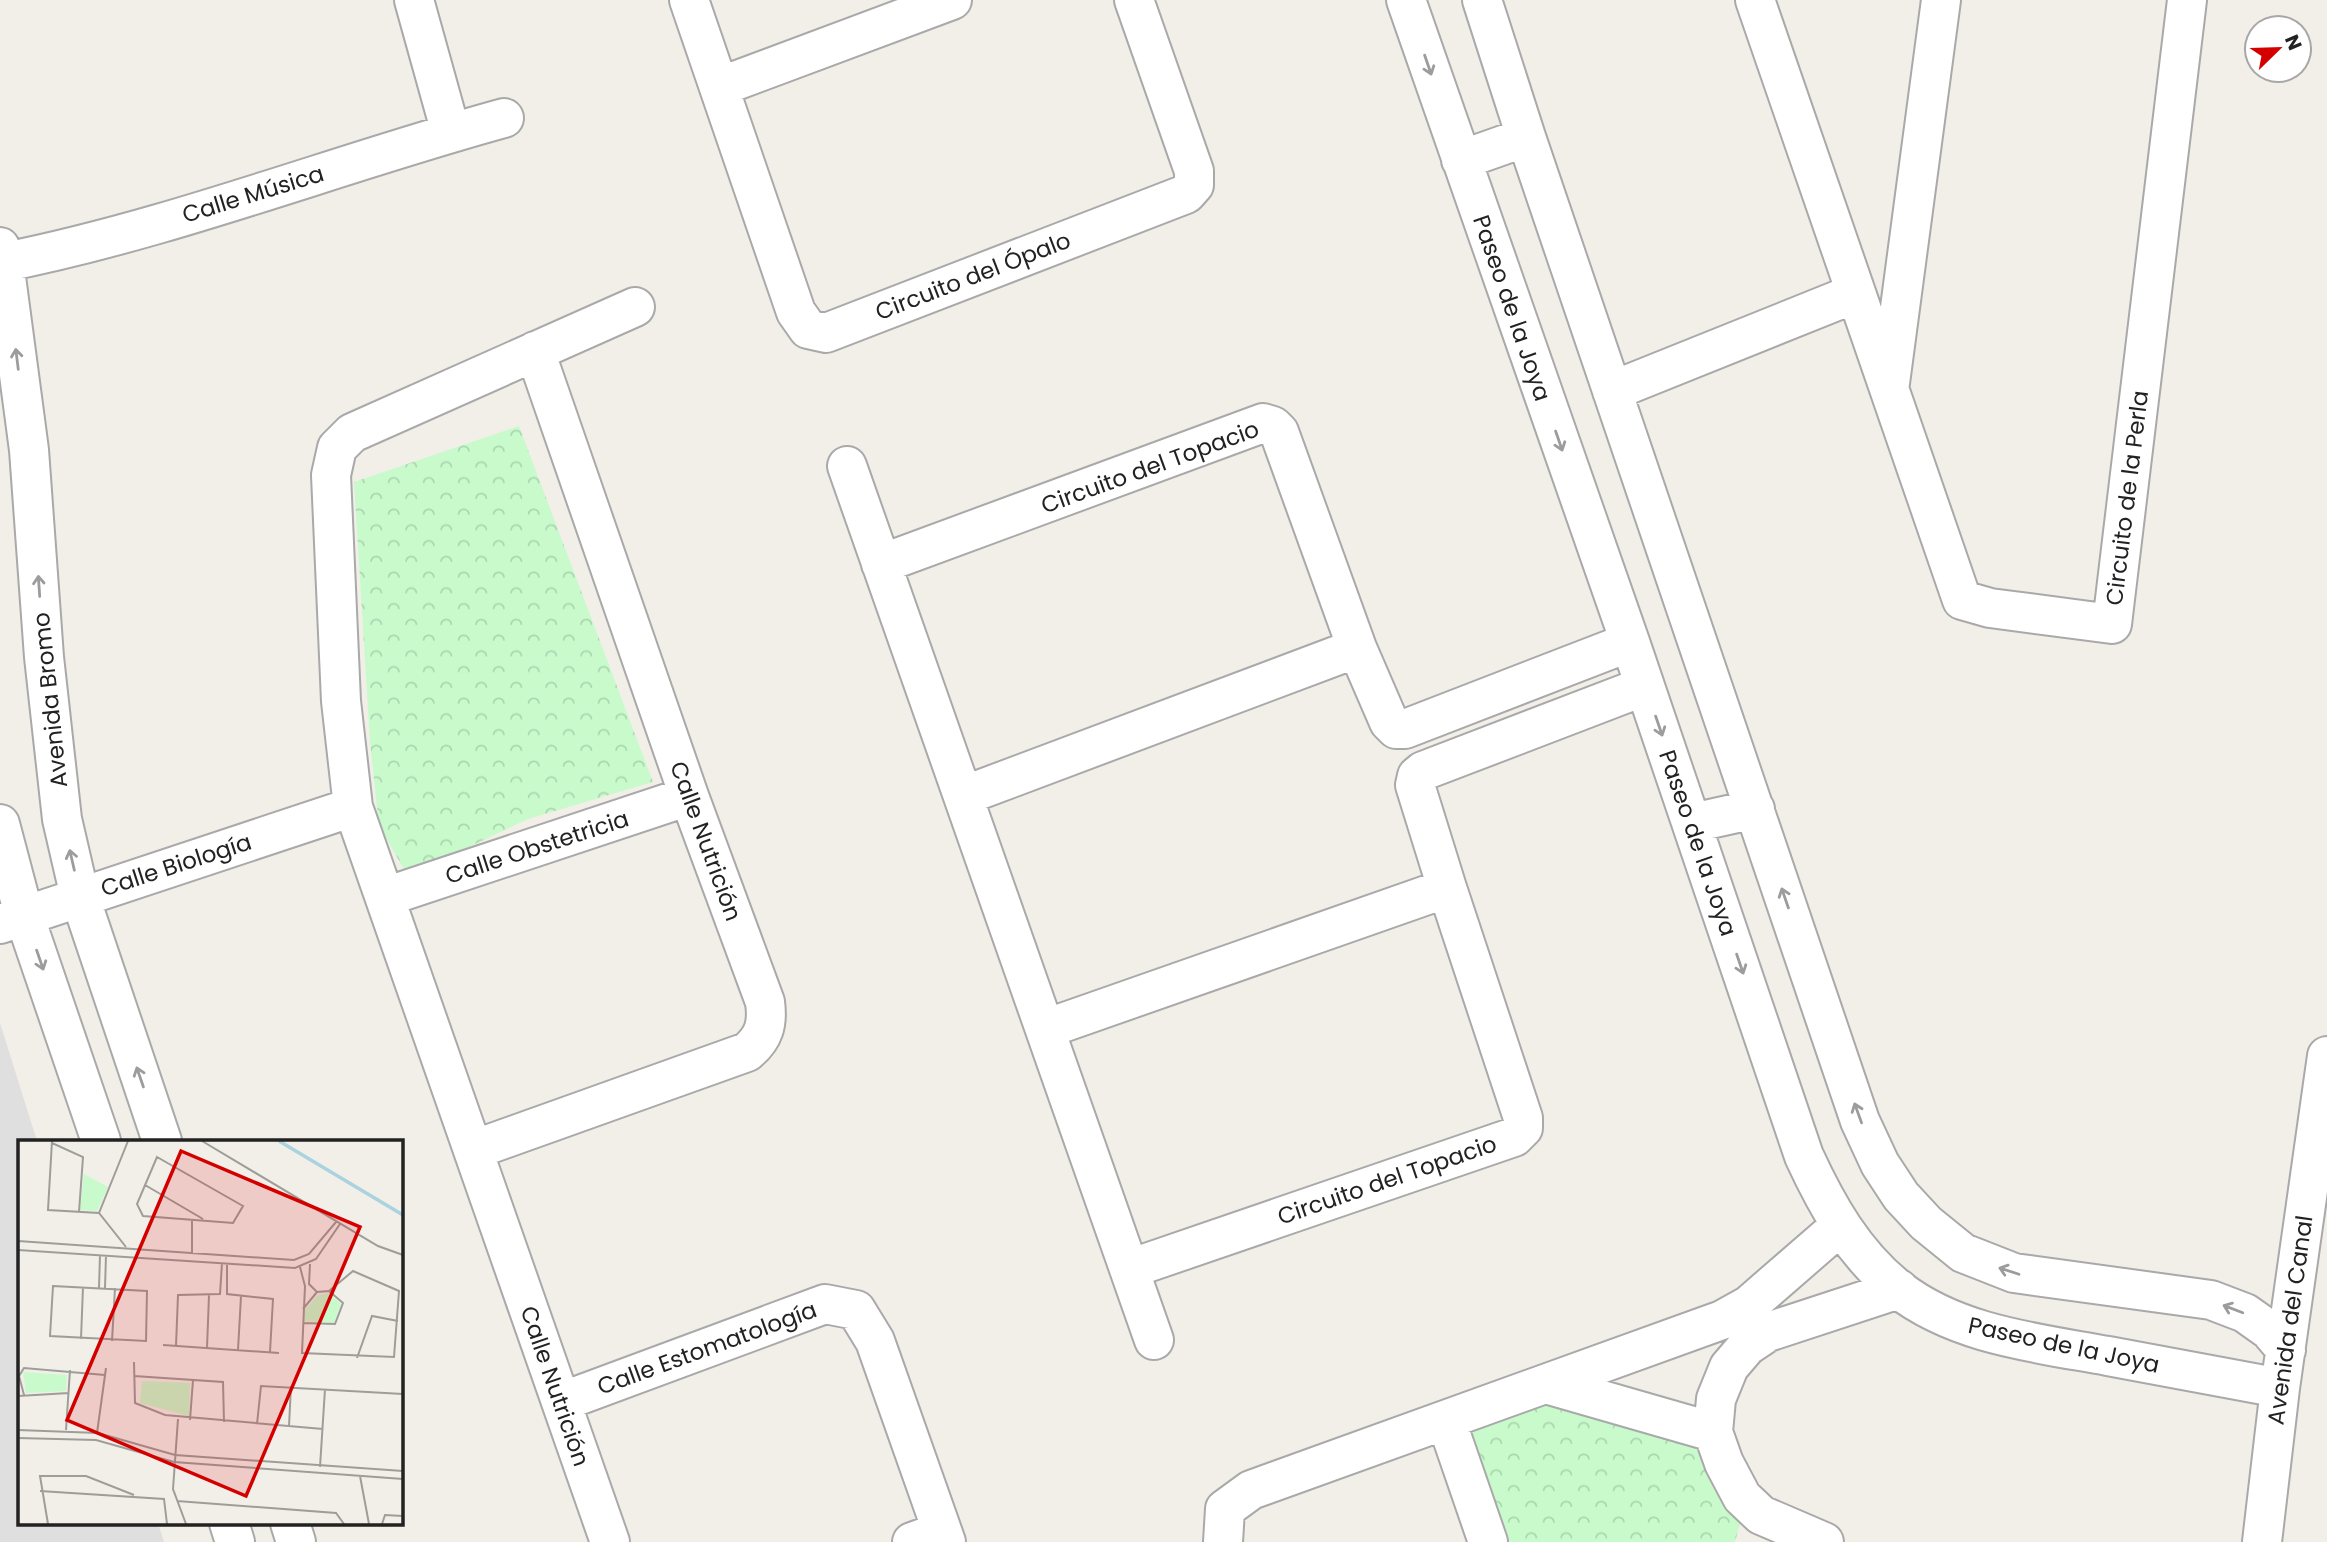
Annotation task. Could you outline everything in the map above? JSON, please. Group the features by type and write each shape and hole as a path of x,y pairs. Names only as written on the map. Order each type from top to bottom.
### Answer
{"street":[{"path":"414,0 452,133"},
{"name":"Circuito del Ópalo","path":"689,0 796,312 808,329 826,333 1186,194 1194,185 1194,172 1134,0"},
{"path":"719,87 952,0"},
{"name":"Paseo de la Joya","path":"1406,0 1630,642 1804,1156 1840,1226 1865,1256 1899,1289 1953,1321 2024,1340 2280,1388"},
{"path":"1482,0 1860,1121 1880,1164 1901,1196 1926,1223 1963,1253 2014,1273 2211,1300 2245,1313 2269,1329 2286,1350"},
{"name":"Circuito de la Perla","path":"1755,0 1962,600 1990,608 2112,624 2187,0"},
{"name":"Circuito de la Perla","path":"1889,390 1941,0"},
{"name":"Calle Música","path":"1,257 72,248 504,118"},
{"path":"1461,160 1526,137"},
{"name":"Avenida Bromo","path":"1,257 29,450 44,657 62,819 80,897 162,1140"},
{"path":"1612,391 1856,293"},
{"name":"Calle Nutrición","path":"610,1542 353,807 341,701 331,475 337,448 352,433 635,307"},
{"name":"Calle Nutrición","path":"473,1150 747,1052 758,1043 767,1018 765,1002 689,796 535,351"},
{"name":"Circuito del Topacio","path":"881,564 1263,424 1273,426 1279,432 1357,648 1388,722 1396,729 1405,729 1630,642"},
{"path":"847,466 1154,1340"},
{"path":"963,796 1357,648"},
{"name":"Circuito del Topacio","path":"1129,1269 1514,1137 1523,1128 1523,1118 1415,785 1417,776 1423,771 1645,686"},
{"name":"Calle Obstetricia","path":"385,897 689,796"},
{"name":"Calle Biología","path":"12,919 353,807"},
{"path":"1692,823 1755,809"},
{"path":"0,824 12,919 100,1140"},
{"path":"1045,1029 1447,888"},
{"name":"Avenida del Canal","path":"2262,1542 2280,1388 2327,1056"},
{"path":"1824,1542 1758,1529 1724,1463 1713,1432 1716,1399 1729,1367 1747,1346 1758,1318 1840,1226"},
{"path":"1223,1542 1225,1509 1251,1490 1722,1320 1758,1318 1899,1289"},
{"name":"Calle Estomatología","path":"561,1402 825,1304 856,1310 874,1341 933,1538"},
{"path":"1546,1384 1713,1432"},
{"path":"1446,1420 1488,1542"},
{"path":"229,1524 235,1542"},
{"path":"290,1524 296,1542"}],"shaded area":[{"path":"0,1023 37,1140 18,1140 18,1524 158,1524 164,1542 0,1542"}],"green space":[{"path":"519,426 653,782 528,819 408,876 379,826 370,742 354,482"},
{"path":"1544,1400 1699,1445 1742,1517 1735,1542 1501,1542 1462,1429"}]}
